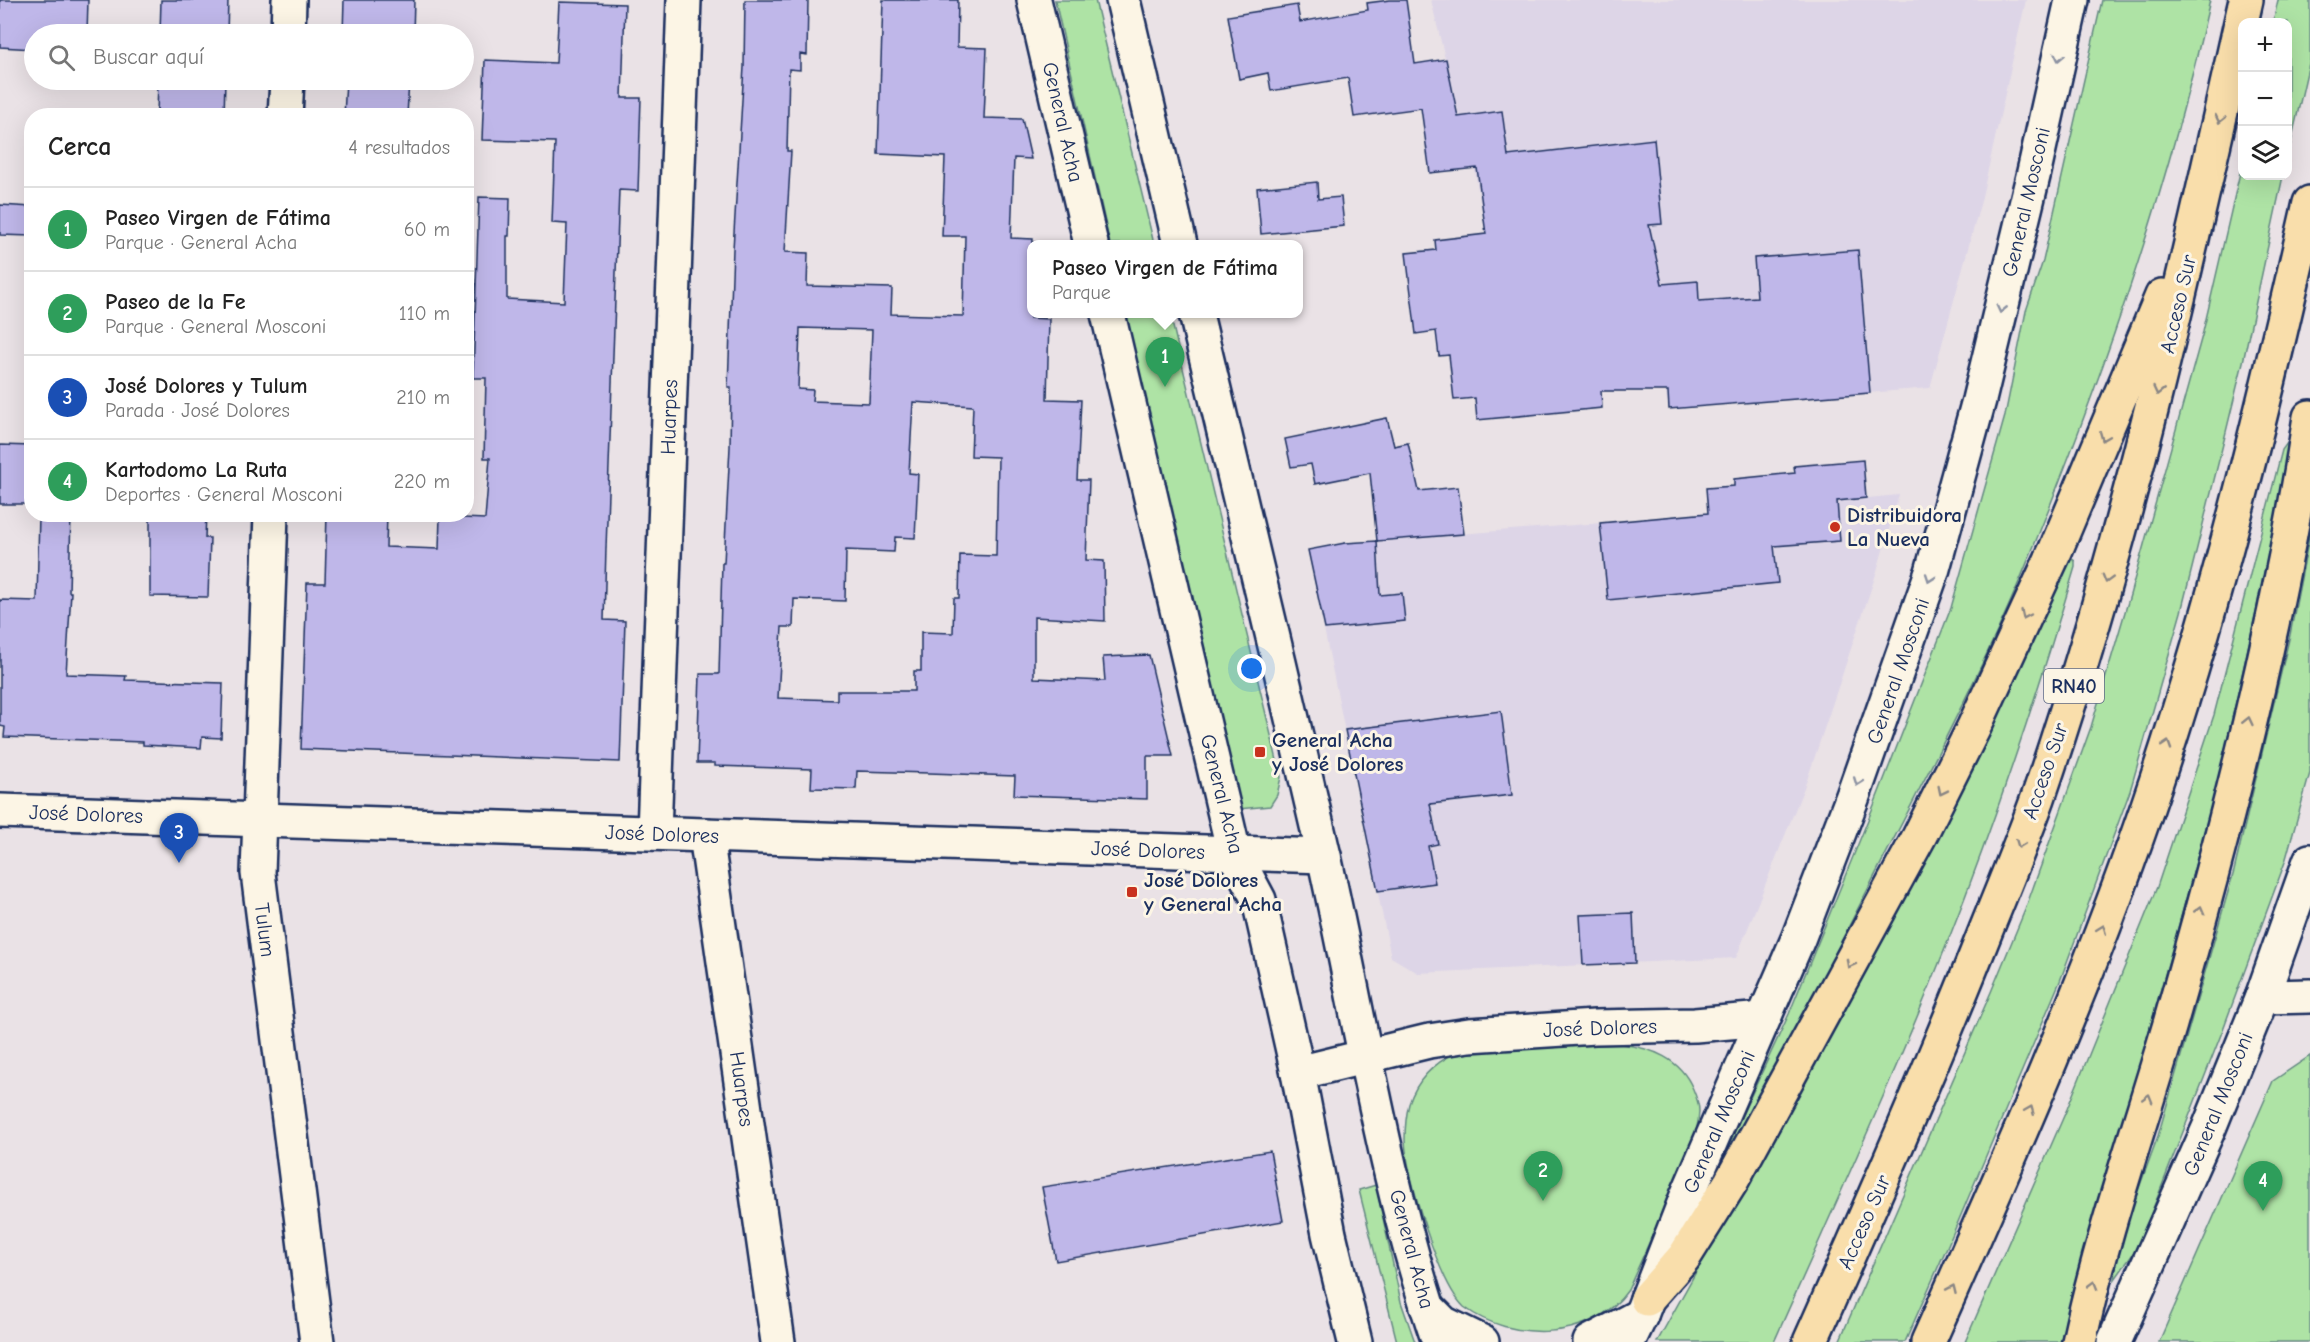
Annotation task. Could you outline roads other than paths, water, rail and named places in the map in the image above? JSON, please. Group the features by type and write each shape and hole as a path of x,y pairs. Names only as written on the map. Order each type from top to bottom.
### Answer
{"highway":[{"name":"Acceso Sur","path":"1810,1342 1930,1070 2037,801 2093,627 2156,397 2246,0"},
{"path":"1639,1319 1684,1257 1731,1182 1919,837 1974,727 2093,465 2150,329 2209,167"},
{"path":"1928,1342 2033,1102 2102,930 2156,782 2196,648 2259,420 2310,203"},
{"path":"2079,1342 2113,1212 2170,1022 2232,790 2287,546 2310,417"}],"street":[{"path":"288,24 289,0"},
{"name":"Huarpes","path":"654,833 684,0"},
{"name":"General Acha","path":"1034,0 1090,240"},
{"path":"1123,0 1179,240"},
{"name":"General Mosconi","path":"1639,1319 1687,1196 1798,939 1850,805 1944,534 2034,172 2072,0"},
{"path":"285,108 286,90"},
{"name":"General Acha","path":"1109,318 1234,853 1259,900 1298,1072 1329,1234 1355,1342"},
{"name":"General Acha","path":"1197,318 1324,856 1389,1165 1426,1307 1438,1342"},
{"name":"Tulum","path":"271,522 258,873 317,1342"},
{"name":"José Dolores","path":"0,811 1324,856"},
{"name":"Huarpes","path":"706,835 778,1342"},
{"name":"General Mosconi","path":"2114,1342 2200,1148 2262,998 2310,861"},
{"path":"2262,998 2310,996"},
{"name":"José Dolores","path":"1298,1072 1429,1041 1469,1035 1595,1027 1695,1025 1763,1019"},
{"path":"1426,1307 1443,1323 1482,1342"},
{"path":"1590,1342 1639,1319"}],"place":[{"name":"Paseo Virgen de Fátima","path":"1165,387"},
{"name":"Distribuidora La Nueva","path":"1835,527"},
{"name":"General Acha y José Dolores","path":"1260,752"},
{"name":"José Dolores y Tulum","path":"179,863"},
{"name":"José Dolores y General Acha","path":"1132,892"},
{"name":"Paseo de la Fe","path":"1543,1201"},
{"name":"Kartodomo La Ruta","path":"2263,1211"}]}
